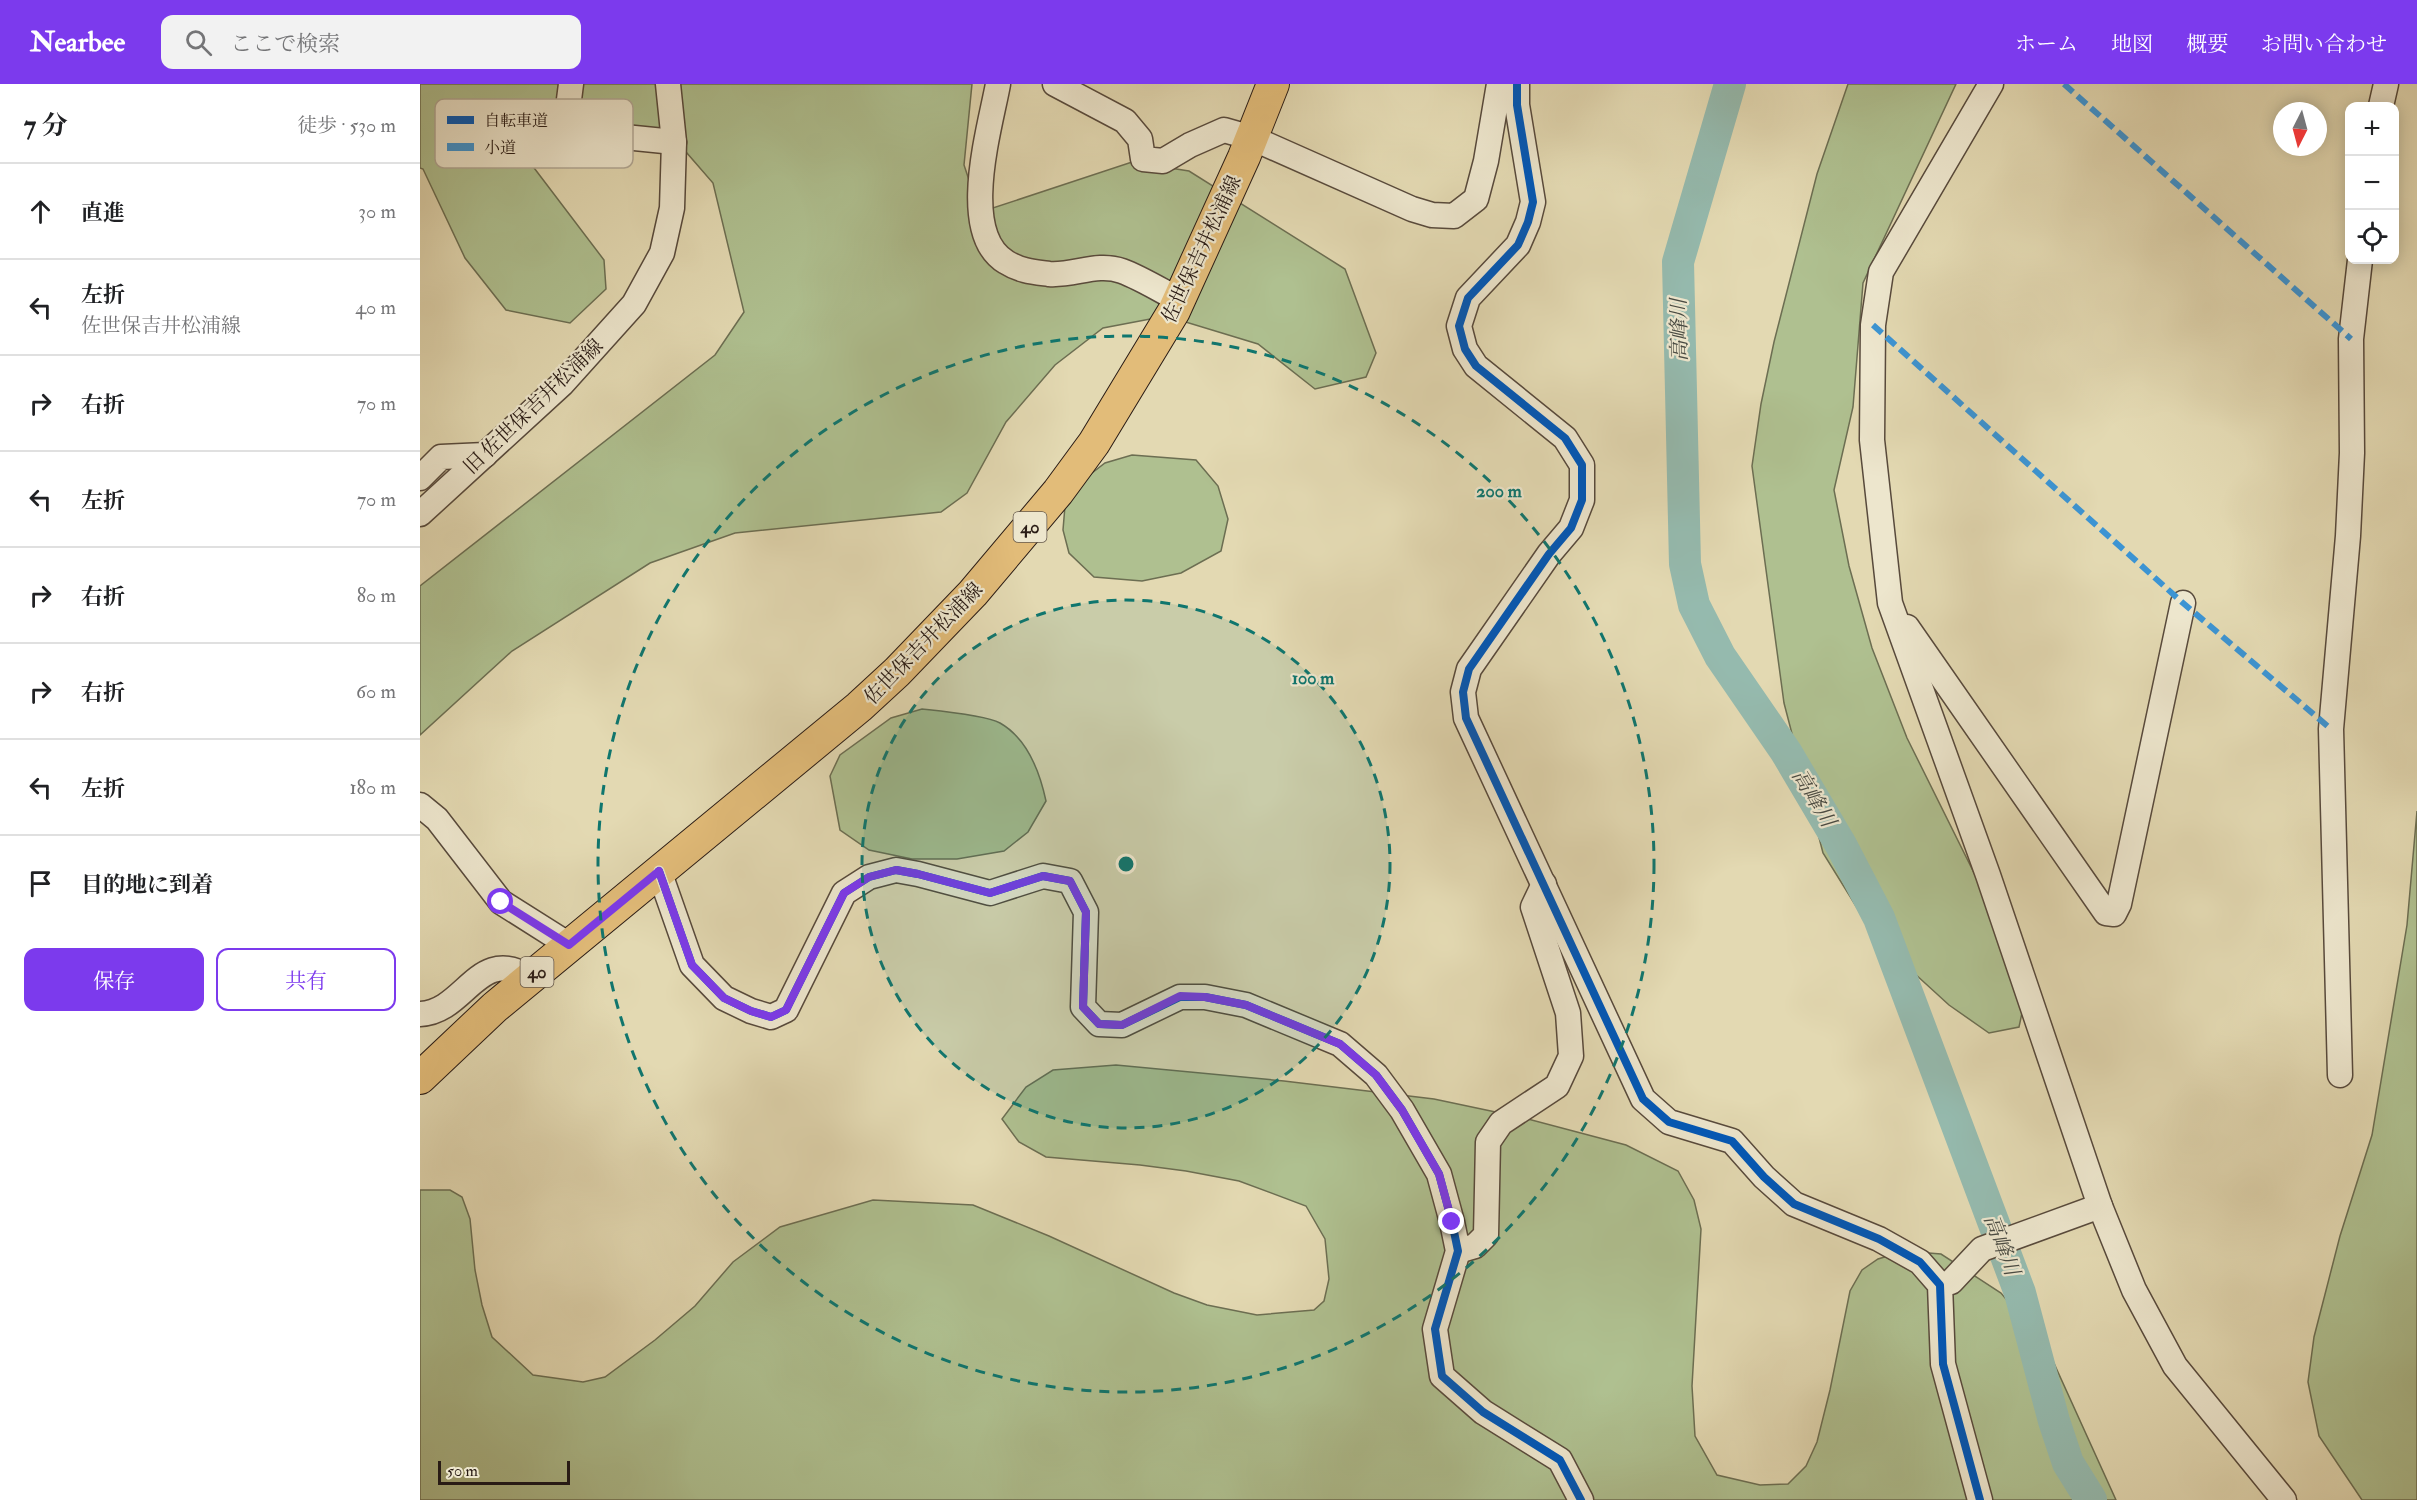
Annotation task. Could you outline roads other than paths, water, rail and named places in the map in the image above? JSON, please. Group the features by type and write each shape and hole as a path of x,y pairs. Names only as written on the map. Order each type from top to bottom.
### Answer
{"main road":[{"name":"佐世保吉井松浦線","path":"420,1078 495,1007 859,708 973,593 1058,492 1094,443 1179,300 1252,138 1273,84"}],"street":[{"path":"569,99 571,84"},
{"name":"旧 佐世保吉井松浦線","path":"420,514 561,384 633,304 662,253 672,208 674,142 668,84"},
{"path":"998,84 980,187 981,222 988,244 1004,261 1024,271 1058,274 1092,267 1120,270 1179,300"},
{"path":"1055,84 1125,120 1140,140 1143,159 1164,161 1190,145 1224,130 1252,138 1412,209 1432,215 1454,216 1476,199 1486,161 1499,84"},
{"path":"1517,84 1517,105 1533,202 1528,222 1518,245 1468,298 1459,326 1465,349 1476,366 1565,438 1582,465 1582,500 1571,528 1549,554 1469,669 1463,692 1466,718 1643,1099 1669,1122 1732,1141 1764,1177 1794,1204 1879,1239 1920,1262 1940,1285 1943,1364 1980,1500"},
{"path":"1991,84 1881,272 1873,326 1872,440 1890,603 1988,875 2100,1206 2134,1290 2175,1366 2284,1500"},
{"path":"2382,102 2386,84"},
{"path":"633,138 674,142"},
{"path":"2340,1075 2331,729 2349,536 2352,453 2351,339 2360,264"},
{"path":"420,478 441,457 485,455"},
{"path":"1890,603 2106,913 2114,914 2119,903 2183,603"},
{"path":"420,805 437,819 501,902 569,945"},
{"path":"659,871 692,965 724,998 751,1011 771,1017 786,1010 844,893 869,877 896,870 990,893 1043,876 1070,881 1086,912 1083,1007 1099,1024 1122,1025 1180,996 1205,997 1246,1005 1340,1044 1376,1075 1402,1110 1439,1174 1458,1251 1435,1329 1442,1376 1483,1412 1560,1460 1581,1500"},
{"path":"1458,1251 1475,1246 1486,1235 1488,1142 1501,1123 1557,1086 1571,1056 1568,1013 1533,907 1544,884"},
{"path":"420,1014 448,1004 485,973 502,967 516,969 530,978"},
{"path":"1940,1285 1951,1282 1982,1249 2100,1206"}],"waterway":[{"name":"高峰川","path":"1730,84 1678,262 1685,564 1694,605 1720,656 1786,752 1841,845 1879,918 2020,1293 2054,1421 2068,1463 2091,1500"}]}
